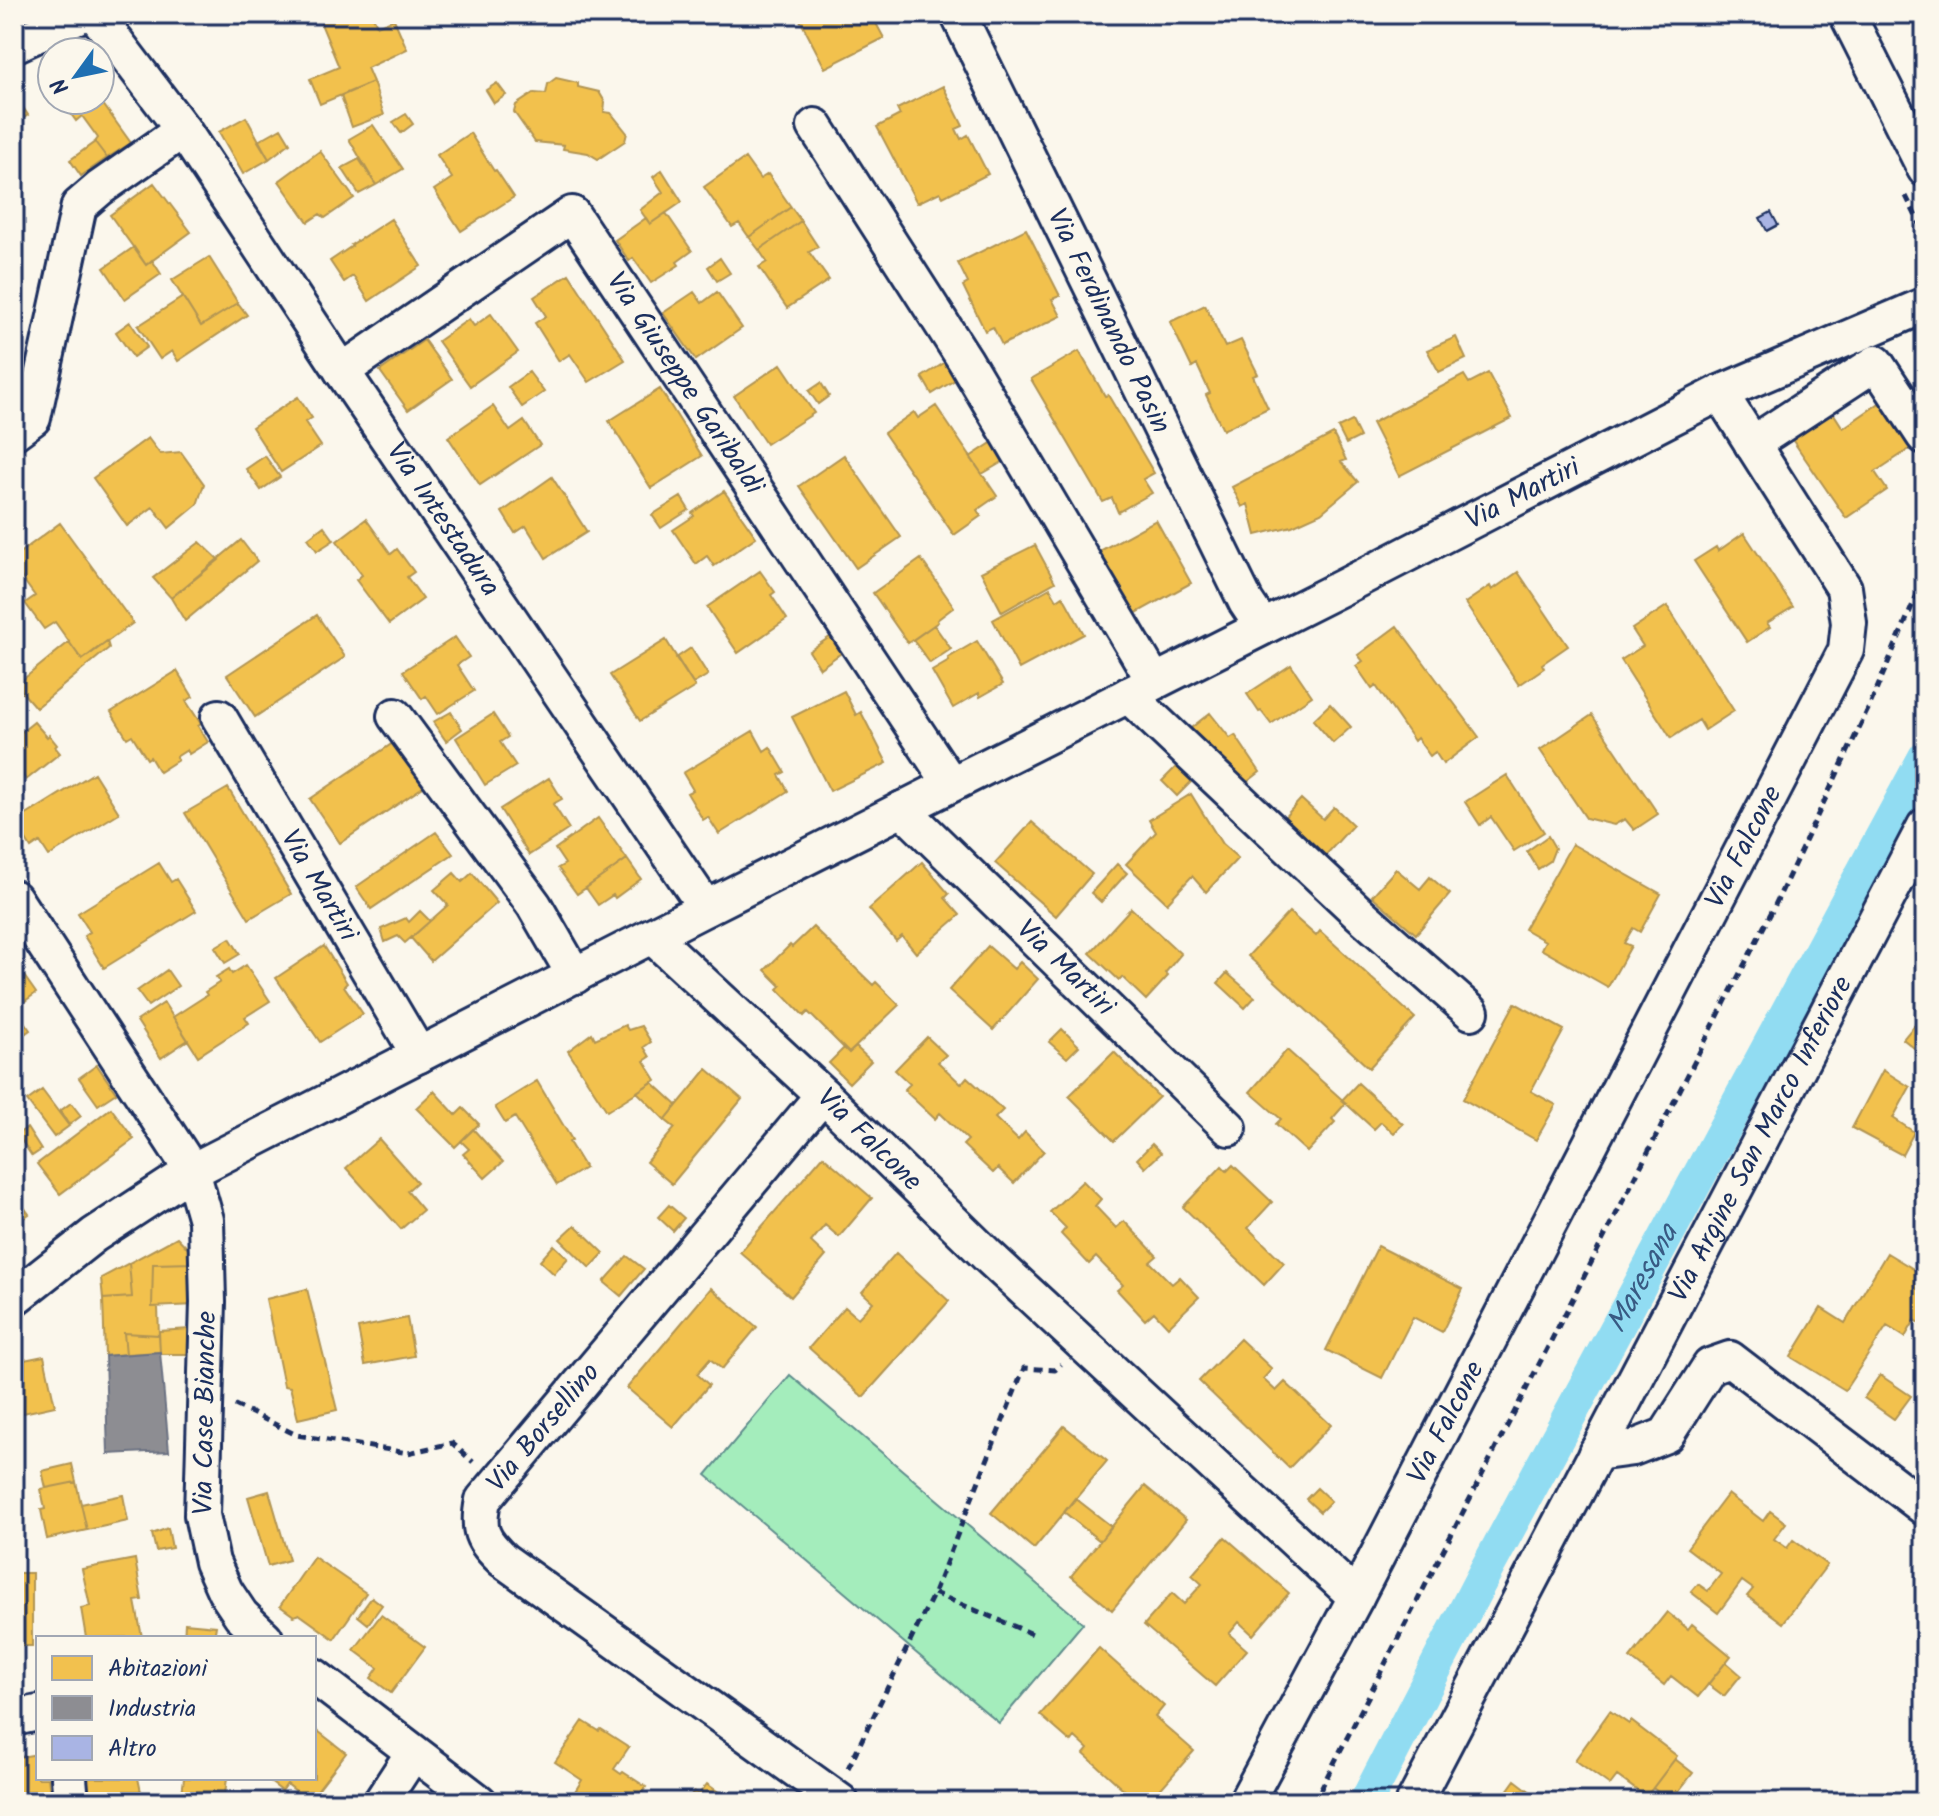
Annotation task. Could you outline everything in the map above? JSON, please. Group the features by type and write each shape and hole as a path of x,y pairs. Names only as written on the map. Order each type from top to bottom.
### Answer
{"street":[{"path":"14,45 82,14"},
{"name":"Via Intestadura","path":"95,14 183,130 342,371 706,908"},
{"name":"Via Ferdinando Pasin","path":"958,14 1246,602 1262,626"},
{"path":"1847,14 1925,169"},
{"path":"815,126 965,360 1141,688 1359,913 1471,1012"},
{"path":"14,432 33,418 79,206 183,130"},
{"name":"Via Giuseppe Garibaldi","path":"342,371 572,214 951,784"},
{"name":"Via Martiri","path":"14,1298 94,1235 192,1171 1720,393 1925,305"},
{"path":"1752,444 1876,363 1924,436"},
{"name":"Via Falcone","path":"652,936 823,1095 988,1256 1356,1597 1846,650 1849,623 1844,588 1720,393"},
{"path":"395,716 534,905 575,976"},
{"name":"Via Martiri","path":"219,717 419,1055"},
{"name":"Via Martiri","path":"902,809 1229,1128"},
{"name":"Via Argine San Marco Inferiore","path":"1414,1802 1925,826"},
{"path":"14,898 192,1171"},
{"name":"Via Borsellino","path":"823,1095 483,1500 480,1516 481,1532 487,1545 503,1560 838,1800"},
{"name":"Via Case Bianche","path":"192,1171 206,1220 208,1302 202,1515 212,1562 225,1591 241,1615 263,1636"},
{"path":"1596,1453 1633,1448 1666,1435 1710,1366 1730,1359 1925,1508"},
{"path":"1246,1802 1356,1597"},
{"path":"316,1678 479,1802"},
{"path":"14,1718 36,1713"},
{"path":"381,1802 413,1753"},
{"path":"69,1780 71,1802"}],"path":[{"path":"1314,1802 1774,907 1870,705 1925,576"},
{"path":"838,1800 934,1593 1024,1368 1055,1370 1081,1343"},
{"path":"206,1392 297,1435 408,1453 452,1443 497,1484"},
{"path":"934,1593 1035,1635"}],"green space":[{"path":"790,1375 1083,1623 999,1723 706,1475"}],"building: Abitazioni":[{"path":"317,14 372,14 377,26 394,19 407,49 367,68 373,82 320,104 310,79 339,67"},
{"path":"797,14 871,14 884,38 825,68"},
{"path":"556,78 599,92 605,102 604,112 611,113 627,133 625,141 598,159 588,153 563,149 564,145 535,142 514,112 516,105 534,93 546,94 548,84"},
{"path":"373,82 384,115 352,127 341,96"},
{"path":"497,83 506,95 494,103 486,90"},
{"path":"943,86 963,126 956,129 961,139 968,135 988,174 943,197 940,192 917,203 877,127 900,115 897,109"},
{"path":"14,94 28,115 14,125"},
{"path":"406,114 413,124 401,133 393,122"},
{"path":"82,116 112,116 131,143 107,158 95,142 98,138"},
{"path":"246,117 269,159 243,174 219,132"},
{"path":"373,125 403,169 376,185 349,139"},
{"path":"281,128 290,143 269,159 258,141"},
{"path":"470,133 514,197 461,231 434,190 452,178 437,155"},
{"path":"95,142 107,158 81,176 70,160"},
{"path":"320,151 354,198 325,218 320,214 308,222 279,181"},
{"path":"745,158 760,179 768,174 791,207 749,237 739,223 732,227 704,187"},
{"path":"359,159 376,185 359,194 342,168"},
{"path":"662,170 682,202 650,224 640,210 663,192 653,177"},
{"path":"154,183 191,232 146,265 110,215"},
{"path":"791,207 801,221 759,250 749,237"},
{"path":"666,213 692,251 677,262 679,265 651,283 633,258 629,261 615,240 646,218 650,224"},
{"path":"391,219 421,266 369,301 353,276 344,282 330,261"},
{"path":"801,221 818,247 809,252 829,280 787,308 759,267 767,262 759,250"},
{"path":"1026,229 1060,296 1052,299 1061,316 1002,345 993,327 985,331 963,286 968,283 958,263"},
{"path":"134,247 146,265 152,260 161,274 125,299 104,268"},
{"path":"209,257 238,303 201,326 172,280"},
{"path":"720,258 730,273 717,281 708,267"},
{"path":"569,274 625,360 589,382 570,354 559,361 535,323 546,316 534,297"},
{"path":"694,292 702,303 717,292 742,328 696,360 663,313"},
{"path":"183,297 201,326 238,303 247,315 178,361 172,351 160,359 138,326"},
{"path":"1205,305 1225,347 1241,340 1258,374 1253,376 1268,408 1223,430 1206,395 1210,393 1197,365 1192,368 1170,322"},
{"path":"491,314 518,352 470,386 438,341 469,319 474,326"},
{"path":"130,322 147,347 133,357 116,332"},
{"path":"1456,337 1466,359 1439,372 1427,350"},
{"path":"424,340 452,379 408,410 380,371"},
{"path":"1079,351 1154,473 1143,479 1152,493 1118,512 1112,498 1103,502 1031,379"},
{"path":"952,358 963,375 932,394 922,377"},
{"path":"781,364 814,413 766,444 734,396"},
{"path":"529,372 544,392 522,407 508,387"},
{"path":"1488,373 1512,418 1399,476 1372,423 1464,375 1469,383"},
{"path":"821,383 829,396 818,404 809,391"},
{"path":"660,389 702,456 651,488 609,421"},
{"path":"298,397 312,418 305,422 321,446 281,472 252,427"},
{"path":"1881,402 1911,448 1875,472 1887,490 1846,518 1789,435 1830,408 1843,428"},
{"path":"493,406 510,431 524,421 540,445 480,485 448,437"},
{"path":"936,406 997,496 977,510 981,516 954,535 884,433 914,412 918,418"},
{"path":"1352,421 1360,437 1346,444 1338,428"},
{"path":"1333,434 1346,460 1341,462 1358,482 1321,513 1292,526 1256,535 1248,504 1242,507 1232,487"},
{"path":"148,438 160,454 181,452 204,484 197,505 169,528 153,507 127,526 93,478"},
{"path":"999,438 1011,457 982,474 970,457"},
{"path":"844,455 901,537 856,568 799,486"},
{"path":"265,456 280,477 261,490 246,469"},
{"path":"552,477 587,532 546,558 526,526 515,533 502,512"},
{"path":"724,491 756,537 714,566 707,556 696,564 673,530"},
{"path":"681,497 689,510 661,528 652,515"},
{"path":"366,519 391,554 397,549 414,572 407,577 423,599 389,624 356,580 362,575 337,541"},
{"path":"1156,520 1191,583 1133,615 1098,552"},
{"path":"60,523 133,623 82,660 55,622 44,629 25,603 35,596 14,567 14,557"},
{"path":"324,526 334,540 317,551 308,538"},
{"path":"1744,533 1793,607 1767,623 1770,627 1747,642 1694,561 1716,547 1718,551"},
{"path":"241,540 257,561 185,621 171,598"},
{"path":"200,542 219,560 171,598 153,578"},
{"path":"1035,545 1055,582 1002,612 981,572"},
{"path":"921,559 954,607 908,643 873,593"},
{"path":"760,571 775,592 771,595 787,619 738,653 707,607"},
{"path":"1518,572 1568,646 1519,685 1465,603 1490,586 1492,590"},
{"path":"1050,588 1057,600 1063,596 1084,634 1019,669 993,620"},
{"path":"1667,606 1734,711 1705,730 1699,720 1671,738 1621,660 1643,646 1632,629"},
{"path":"317,615 345,657 255,717 227,675"},
{"path":"934,625 951,649 930,663 913,640"},
{"path":"1397,626 1479,737 1443,764 1435,752 1430,756 1417,738 1414,741 1376,686 1372,689 1356,666 1363,661 1358,655"},
{"path":"833,635 844,651 820,668 809,651"},
{"path":"455,637 469,657 457,665 474,691 438,714 426,696 422,699 403,671"},
{"path":"666,640 695,687 640,721 610,675"},
{"path":"107,641 109,648 36,708 16,685 69,642 82,660"},
{"path":"977,641 1003,684 953,708 932,671"},
{"path":"691,648 708,675 693,684 676,658"},
{"path":"1291,665 1312,696 1271,724 1247,694"},
{"path":"177,671 193,697 186,701 208,742 189,754 187,750 159,772 132,735 127,738 111,712"},
{"path":"844,691 856,715 861,712 887,763 830,791 792,717"},
{"path":"1330,704 1351,727 1333,743 1313,720"},
{"path":"451,712 462,729 446,741 433,722"},
{"path":"1210,713 1230,738 1235,735 1260,772 1242,786 1226,772 1191,728"},
{"path":"493,714 508,737 500,742 516,766 485,785 456,738"},
{"path":"1592,715 1658,814 1634,830 1625,819 1614,825 1586,818 1540,750"},
{"path":"34,722 47,737 49,735 60,753 26,780 23,775 14,782 14,738"},
{"path":"753,731 764,751 770,747 785,772 779,775 788,791 719,834 708,817 703,820 687,793 693,790 683,773"},
{"path":"399,739 429,783 340,843 310,799"},
{"path":"1177,766 1192,781 1177,796 1162,781"},
{"path":"94,773 119,813 49,856 40,842 31,848 15,822"},
{"path":"1507,775 1544,832 1514,851 1491,817 1480,825 1465,802"},
{"path":"549,778 562,799 553,804 569,829 529,855 500,809"},
{"path":"228,788 291,894 249,919 185,813"},
{"path":"1191,794 1222,844 1238,858 1206,892 1192,876 1167,903 1126,864 1156,832 1149,820"},
{"path":"1301,799 1323,819 1334,807 1353,825 1324,857 1281,821"},
{"path":"598,818 627,859 577,894 558,868 565,864 555,849"},
{"path":"1032,822 1092,874 1056,916 995,863"},
{"path":"436,832 453,854 371,909 356,887"},
{"path":"1548,836 1555,848 1550,861 1538,869 1527,851"},
{"path":"1572,844 1661,894 1640,932 1633,928 1624,943 1631,946 1608,987 1541,949 1545,941 1524,929"},
{"path":"627,859 641,879 615,898 613,895 598,905 586,888"},
{"path":"922,862 949,894 945,898 960,915 916,953 902,936 896,941 869,909"},
{"path":"159,863 171,882 176,879 196,911 104,968 84,936 90,932 78,913"},
{"path":"1117,864 1127,873 1101,902 1091,893"},
{"path":"1396,869 1420,889 1430,877 1450,894 1416,934 1372,896"},
{"path":"454,873 462,882 472,873 497,903 431,961 411,938 448,905 434,890"},
{"path":"1131,908 1181,954 1165,973 1168,976 1146,1000 1090,953"},
{"path":"420,911 430,921 405,943 398,936 385,942 381,929 406,918 409,922"},
{"path":"1289,912 1316,936 1320,931 1415,1018 1369,1068 1248,956"},
{"path":"813,927 873,985 876,982 899,1005 849,1053 808,1012 804,1016 765,970"},
{"path":"230,938 240,954 225,963 215,947"},
{"path":"324,946 347,983 344,986 363,1014 320,1042 276,978"},
{"path":"988,946 1014,969 1020,962 1038,979 993,1030 949,990"},
{"path":"14,964 36,993 14,1009"},
{"path":"246,965 270,1001 245,1017 249,1023 198,1056 173,1017 207,995 205,992 220,982 216,977 229,969 232,974"},
{"path":"167,970 178,986 148,1006 137,991"},
{"path":"1227,973 1255,997 1245,1008 1218,983"},
{"path":"164,1003 188,1040 161,1058 137,1021"},
{"path":"1515,1003 1564,1030 1531,1091 1556,1105 1536,1140 1463,1099"},
{"path":"14,1008 30,1030 14,1042"},
{"path":"1922,1016 1925,1020 1925,1057 1903,1039"},
{"path":"625,1025 628,1030 641,1026 651,1042 644,1047 650,1057 644,1061 656,1080 607,1111 568,1051 592,1033 595,1039"},
{"path":"1062,1029 1079,1046 1067,1058 1049,1042"},
{"path":"927,1037 946,1055 938,1062 961,1084 967,1077 1003,1110 995,1118 1018,1140 1025,1132 1044,1151 1014,1183 998,1168 993,1173 963,1145 968,1140 940,1113 935,1119 904,1090 910,1084 895,1070"},
{"path":"856,1047 871,1061 849,1083 829,1063 844,1048 849,1053"},
{"path":"1287,1050 1346,1103 1332,1119 1335,1122 1307,1152 1276,1124 1281,1119 1250,1092"},
{"path":"1114,1052 1159,1097 1114,1141 1069,1096"},
{"path":"97,1065 116,1093 98,1105 79,1078"},
{"path":"707,1069 742,1099 672,1184 646,1162 675,1128 665,1120"},
{"path":"1883,1070 1910,1087 1893,1118 1914,1132 1902,1155 1852,1128"},
{"path":"537,1081 585,1168 557,1185 515,1117 505,1123 495,1107"},
{"path":"652,1082 677,1105 665,1120 637,1092"},
{"path":"1358,1083 1403,1124 1394,1133 1381,1122 1374,1129 1342,1100"},
{"path":"42,1090 69,1126 54,1137 27,1101"},
{"path":"434,1091 456,1115 463,1108 479,1124 455,1147 416,1108"},
{"path":"71,1103 81,1116 69,1125 60,1111"},
{"path":"111,1108 134,1139 60,1194 37,1164"},
{"path":"27,1128 41,1150 32,1156 17,1134"},
{"path":"473,1129 503,1162 485,1178 463,1154 469,1149 461,1141"},
{"path":"379,1139 417,1182 407,1191 423,1210 401,1229 346,1168"},
{"path":"1152,1144 1161,1153 1145,1168 1137,1159"},
{"path":"823,1156 872,1198 839,1237 825,1225 811,1242 826,1256 791,1297 740,1252"},
{"path":"1233,1165 1272,1202 1248,1228 1284,1263 1264,1285 1183,1207 1222,1166 1227,1171"},
{"path":"1083,1181 1101,1199 1095,1206 1116,1228 1124,1221 1157,1256 1150,1262 1172,1284 1180,1277 1199,1297 1168,1327 1154,1312 1145,1320 1117,1290 1123,1285 1096,1257 1089,1264 1061,1234 1066,1228 1050,1212"},
{"path":"14,1193 29,1214 14,1225"},
{"path":"669,1205 684,1218 673,1231 658,1217"},
{"path":"575,1225 604,1253 590,1268 560,1239"},
{"path":"177,1237 194,1255 194,1263 153,1264 152,1307 158,1307 159,1335 124,1333 126,1354 105,1356 103,1299 132,1297 129,1263"},
{"path":"554,1245 568,1258 554,1274 540,1261"},
{"path":"1378,1246 1463,1289 1442,1332 1413,1317 1382,1378 1326,1350"},
{"path":"896,1253 949,1301 863,1397 809,1348 845,1307 858,1318 873,1302 862,1292"},
{"path":"1887,1253 1925,1276 1925,1314 1920,1323 1915,1320 1905,1337 1887,1326 1845,1390 1791,1357 1821,1308 1845,1323"},
{"path":"627,1256 644,1269 621,1296 604,1282"},
{"path":"129,1263 132,1297 103,1299 101,1278"},
{"path":"194,1263 196,1305 152,1307 153,1264"},
{"path":"711,1288 757,1327 722,1369 710,1359 697,1374 709,1385 673,1427 627,1388"},
{"path":"307,1289 337,1410 298,1419 290,1387 284,1386 266,1299"},
{"path":"407,1318 414,1356 365,1365 358,1328"},
{"path":"190,1329 192,1354 160,1354 159,1331"},
{"path":"124,1333 159,1335 160,1352 126,1354"},
{"path":"1240,1339 1272,1369 1263,1379 1276,1391 1285,1382 1331,1425 1289,1468 1199,1381"},
{"path":"44,1356 55,1406 14,1415 14,1362"},
{"path":"1880,1375 1911,1396 1894,1419 1864,1398"},
{"path":"1064,1426 1107,1461 1034,1549 991,1513"},
{"path":"72,1464 76,1482 46,1488 42,1471"},
{"path":"76,1482 87,1530 47,1539 41,1510 45,1509 41,1489"},
{"path":"1145,1486 1186,1520 1112,1610 1071,1576"},
{"path":"1317,1488 1331,1501 1320,1512 1306,1499"},
{"path":"269,1491 289,1560 268,1566 248,1497"},
{"path":"1728,1494 1763,1521 1770,1511 1786,1523 1774,1539 1787,1548 1793,1540 1827,1565 1783,1623 1747,1596 1753,1589 1742,1581 1718,1613 1691,1592 1698,1584 1708,1591 1721,1574 1687,1548"},
{"path":"123,1495 128,1521 87,1530 81,1504"},
{"path":"1075,1498 1111,1526 1100,1541 1064,1512"},
{"path":"168,1528 172,1548 156,1551 152,1534"},
{"path":"1225,1537 1289,1593 1253,1635 1239,1622 1229,1634 1247,1650 1215,1686 1144,1625 1172,1593 1184,1604 1202,1584 1192,1575"},
{"path":"314,1557 366,1593 334,1639 299,1614 294,1616 280,1606"},
{"path":"135,1559 142,1600 135,1601 142,1636 86,1636 81,1608 90,1606 82,1569"},
{"path":"14,1573 32,1573 32,1646 14,1646"},
{"path":"372,1597 382,1605 368,1624 358,1616"},
{"path":"1667,1612 1688,1629 1692,1624 1731,1656 1698,1697 1671,1676 1664,1685 1630,1658"},
{"path":"381,1615 425,1647 391,1693 371,1678 378,1668 354,1650"},
{"path":"185,1623 216,1626 214,1636 184,1636"},
{"path":"1099,1648 1164,1706 1155,1717 1194,1751 1149,1802 1138,1802 1084,1754 1088,1749 1075,1737 1071,1742 1040,1715"},
{"path":"1726,1662 1741,1675 1724,1696 1708,1684"},
{"path":"1610,1711 1629,1724 1631,1721 1677,1756 1646,1797 1617,1776 1610,1785 1575,1760"},
{"path":"583,1721 629,1747 614,1769 646,1787 636,1802 569,1801 582,1780 555,1762"},
{"path":"316,1730 346,1753 309,1801 287,1784 282,1791 268,1780 316,1780"},
{"path":"36,1754 36,1780 48,1780 50,1794 41,1795 43,1802 14,1802 14,1758"},
{"path":"1675,1759 1693,1773 1670,1802 1653,1788"},
{"path":"84,1780 138,1780 143,1801 89,1802"},
{"path":"184,1780 227,1780 224,1802 181,1802"},
{"path":"1515,1780 1544,1802 1499,1802"},
{"path":"707,1784 733,1802 686,1802 694,1791 699,1794"}],"building: Industria":[{"path":"160,1352 169,1451 108,1454 105,1356"}],"building: Altro":[{"path":"1771,212 1778,225 1767,231 1760,218"}],"waterway":[{"name":"Maresana","path":"1366,1802 1484,1574 1925,757"}]}
